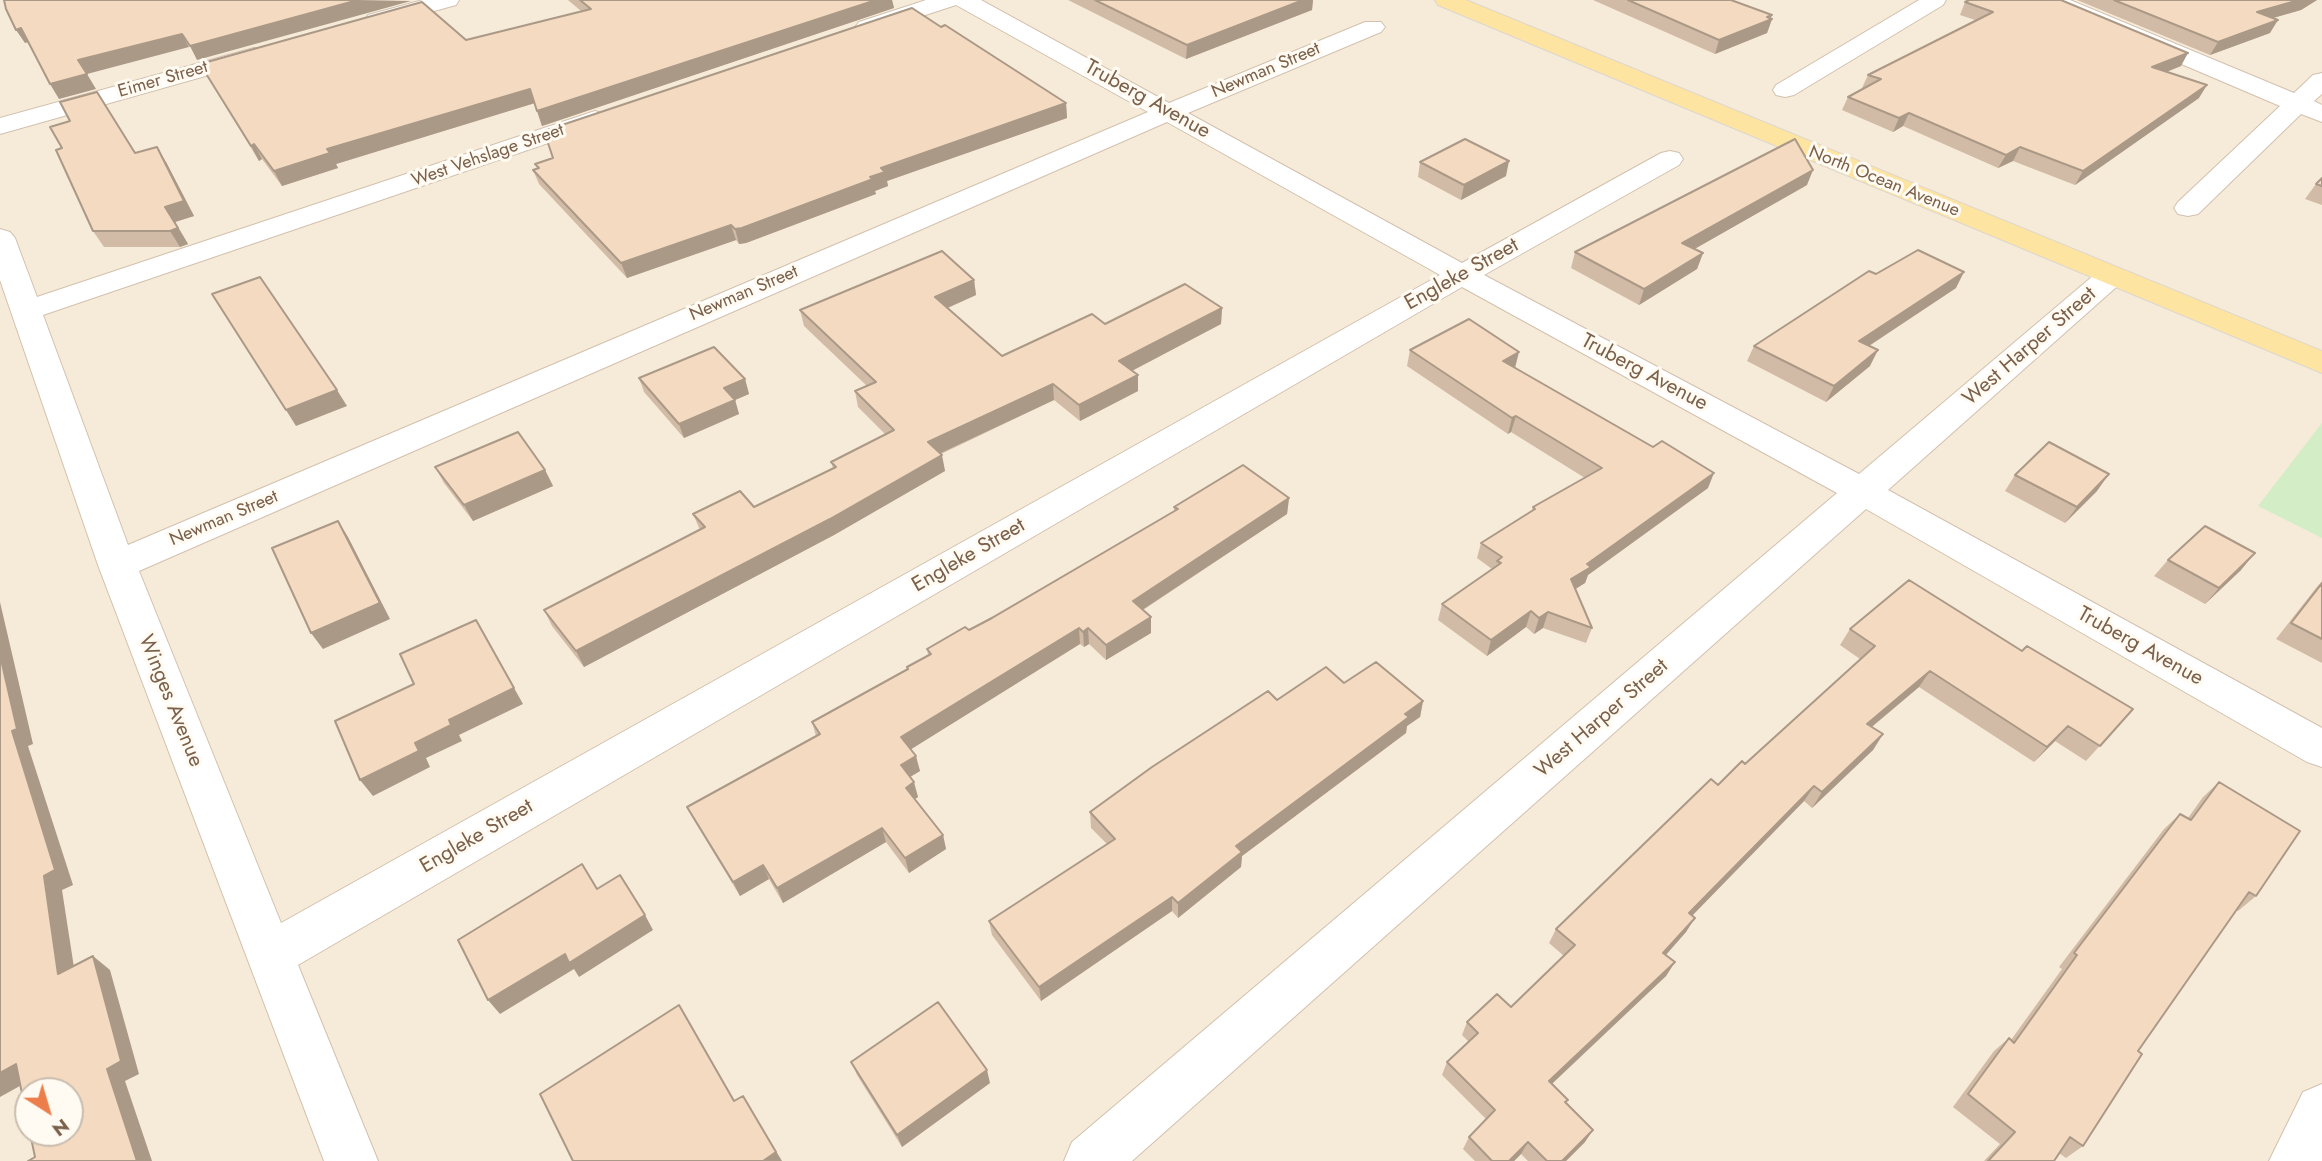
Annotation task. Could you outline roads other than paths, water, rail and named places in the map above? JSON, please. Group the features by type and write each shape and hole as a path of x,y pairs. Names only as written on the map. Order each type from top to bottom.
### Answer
{"main road":[{"name":"North Ocean Avenue","path":"1446,0 2322,363"}],"street":[{"path":"356,26 448,0"},
{"path":"843,36 949,0"},
{"name":"Truberg Avenue","path":"964,0 1461,275 1864,492 2322,750"},
{"path":"1786,90 1935,0"},
{"path":"2052,0 2322,114"},
{"name":"Newman Street","path":"117,565 1168,112 1373,27"},
{"name":"Eimer Street","path":"0,126 277,48"},
{"path":"2188,208 2322,80"},
{"name":"West Vehslage Street","path":"26,311 619,111"},
{"name":"Engleke Street","path":"270,955 1461,275 1670,159"},
{"name":"Winges Avenue","path":"0,238 117,565 351,1161"},
{"name":"West Harper Street","path":"1091,1161 2111,276"},
{"path":"2296,1161 2322,1111"}]}
